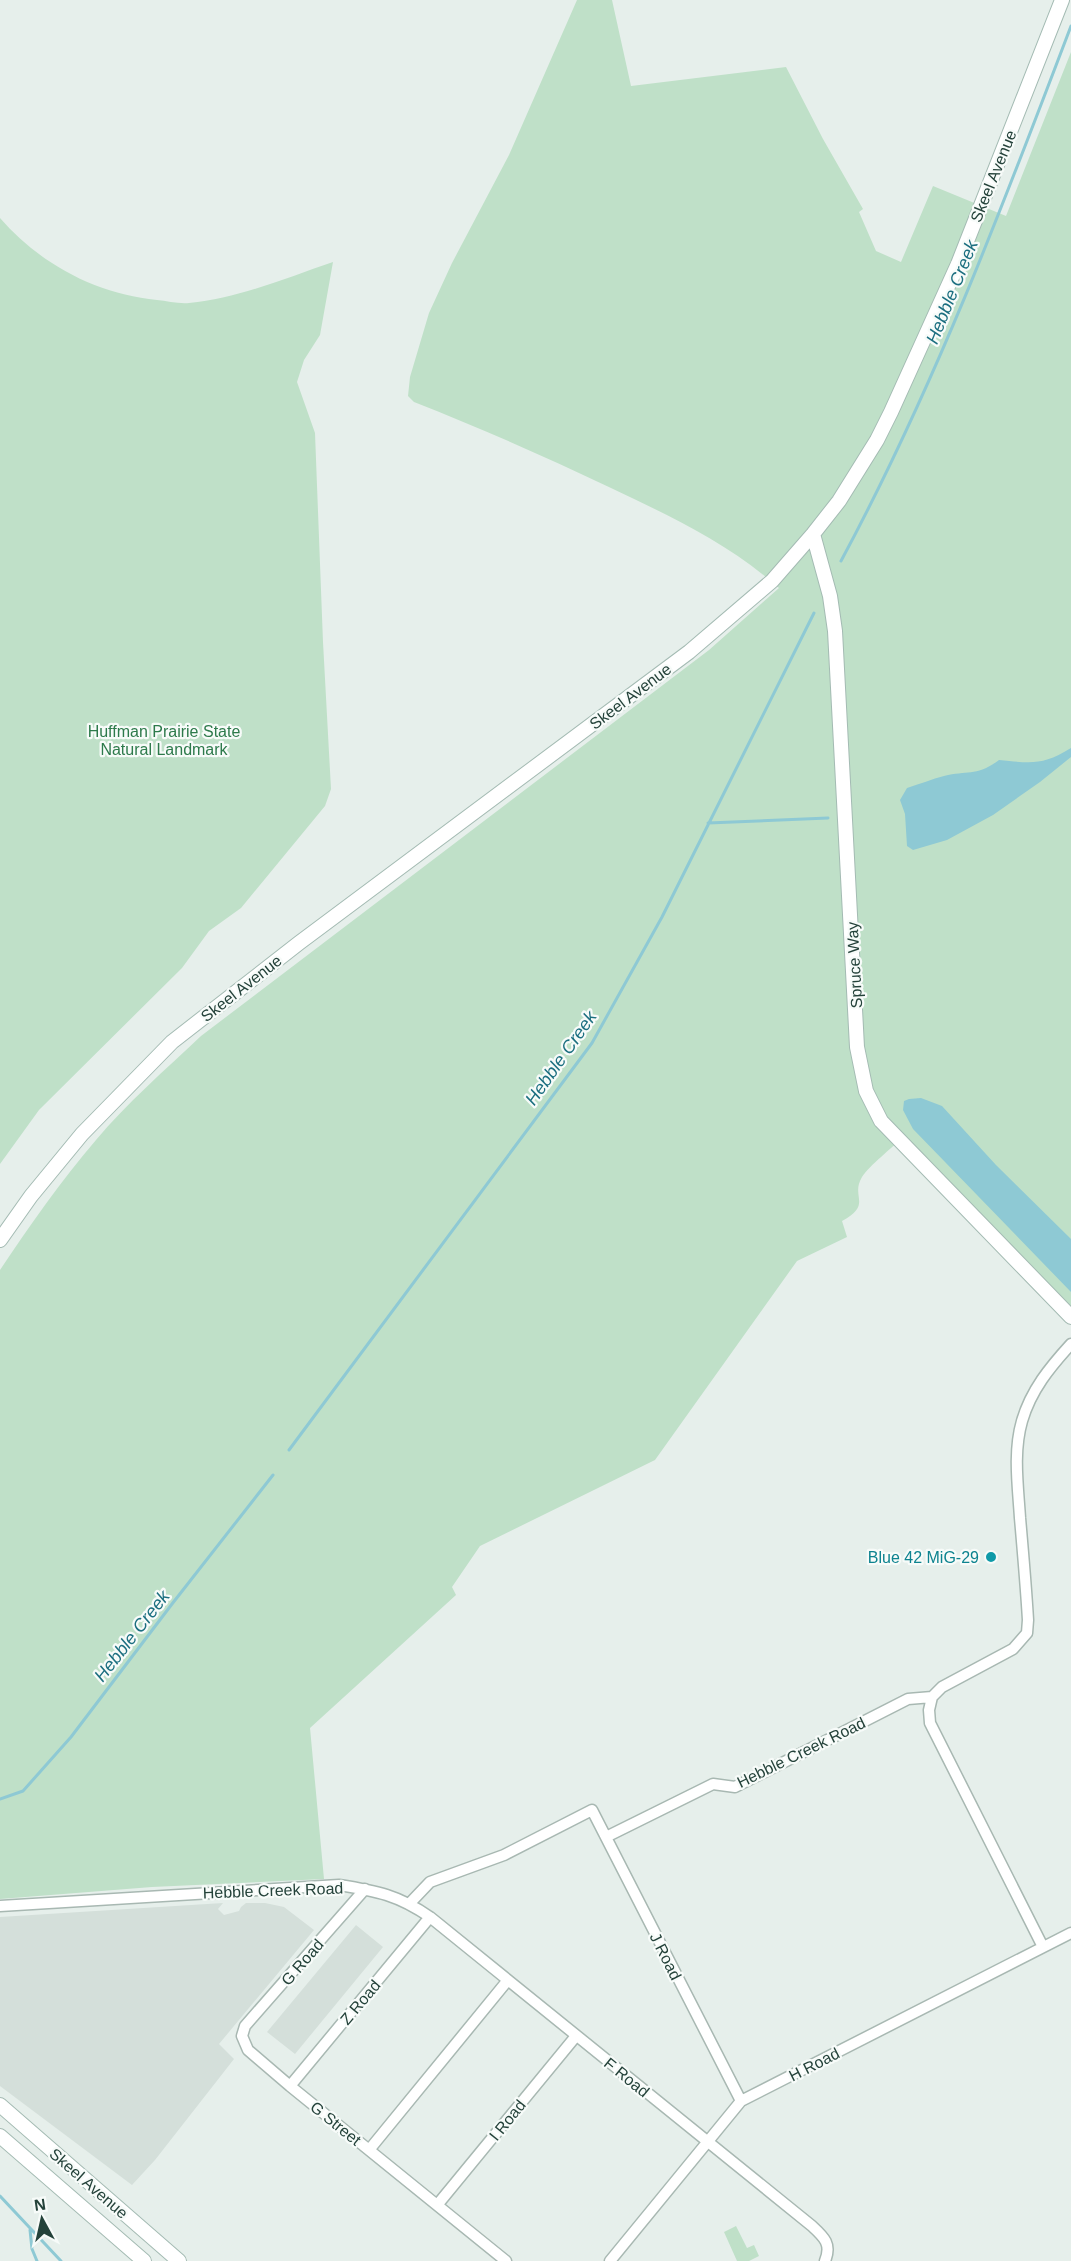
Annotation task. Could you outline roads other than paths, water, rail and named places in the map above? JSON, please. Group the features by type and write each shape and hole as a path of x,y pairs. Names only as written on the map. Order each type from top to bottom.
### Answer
{"street":[{"name":"Skeel Avenue","path":"0,1240 31,1196 82,1134 172,1042 290,950 689,652 771,580 813,534 838,501 877,440 891,412 958,264 1062,0"},
{"name":"Spruce Way","path":"813,534 830,596 836,643 857,1047 866,1091 881,1121 1071,1317"},
{"path":"1043,1947 930,1723 929,1710 932,1697 942,1687 1013,1649 1022,1642 1027,1633 1029,1620 1017,1483 1017,1451 1022,1421 1032,1396 1044,1374 1071,1344"},
{"name":"Hebble Creek Road","path":"606,1837 713,1784 735,1787 908,1700 932,1697"},
{"name":"J Road","path":"410,1903 430,1882 504,1855 592,1810 741,2101"},
{"name":"Hebble Creek Road","path":"0,1906 339,1885 387,1894 410,1903"},
{"name":"G Road","path":"242,2036 245,2026 365,1889"},
{"name":"F Road","path":"410,1903 824,2237 829,2252 825,2261"},
{"name":"Z Road","path":"290,2086 430,1917"},
{"name":"H Road","path":"610,2261 741,2101 1071,1933"},
{"path":"369,2150 508,1980"},
{"name":"G Street","path":"242,2036 248,2050 438,2204"},
{"name":"I Road","path":"438,2204 576,2036"},
{"name":"Skeel Avenue","path":"0,2105 179,2261"},
{"name":"Skeel Avenue","path":"0,2136 144,2261"},
{"path":"438,2204 506,2261"}],"water":[{"path":"1071,748 1071,757 993,815 947,840 913,850 907,846 905,814 900,800 907,788 952,774 978,771 999,760 1036,762 1052,758"},
{"path":"921,1098 942,1106 996,1165 1071,1239 1071,1292 913,1129 903,1110 904,1101"}],"waterway":[{"name":"Hebble Creek","path":"841,561 906,431 965,298 1071,26"},
{"name":"Hebble Creek","path":"289,1450 592,1043 662,917 814,613"},
{"path":"708,823 828,818"},
{"name":"Hebble Creek","path":"0,1799 23,1791 71,1737 273,1475"},
{"path":"0,2196 61,2261"},
{"path":"30,2230 32,2249 37,2261"}],"place":[{"name":"Blue 42 MiG-29","path":"991,1557"}],"park label":[{"name":"Huffman Prairie State Natural Landmark","path":"164,740"}]}
